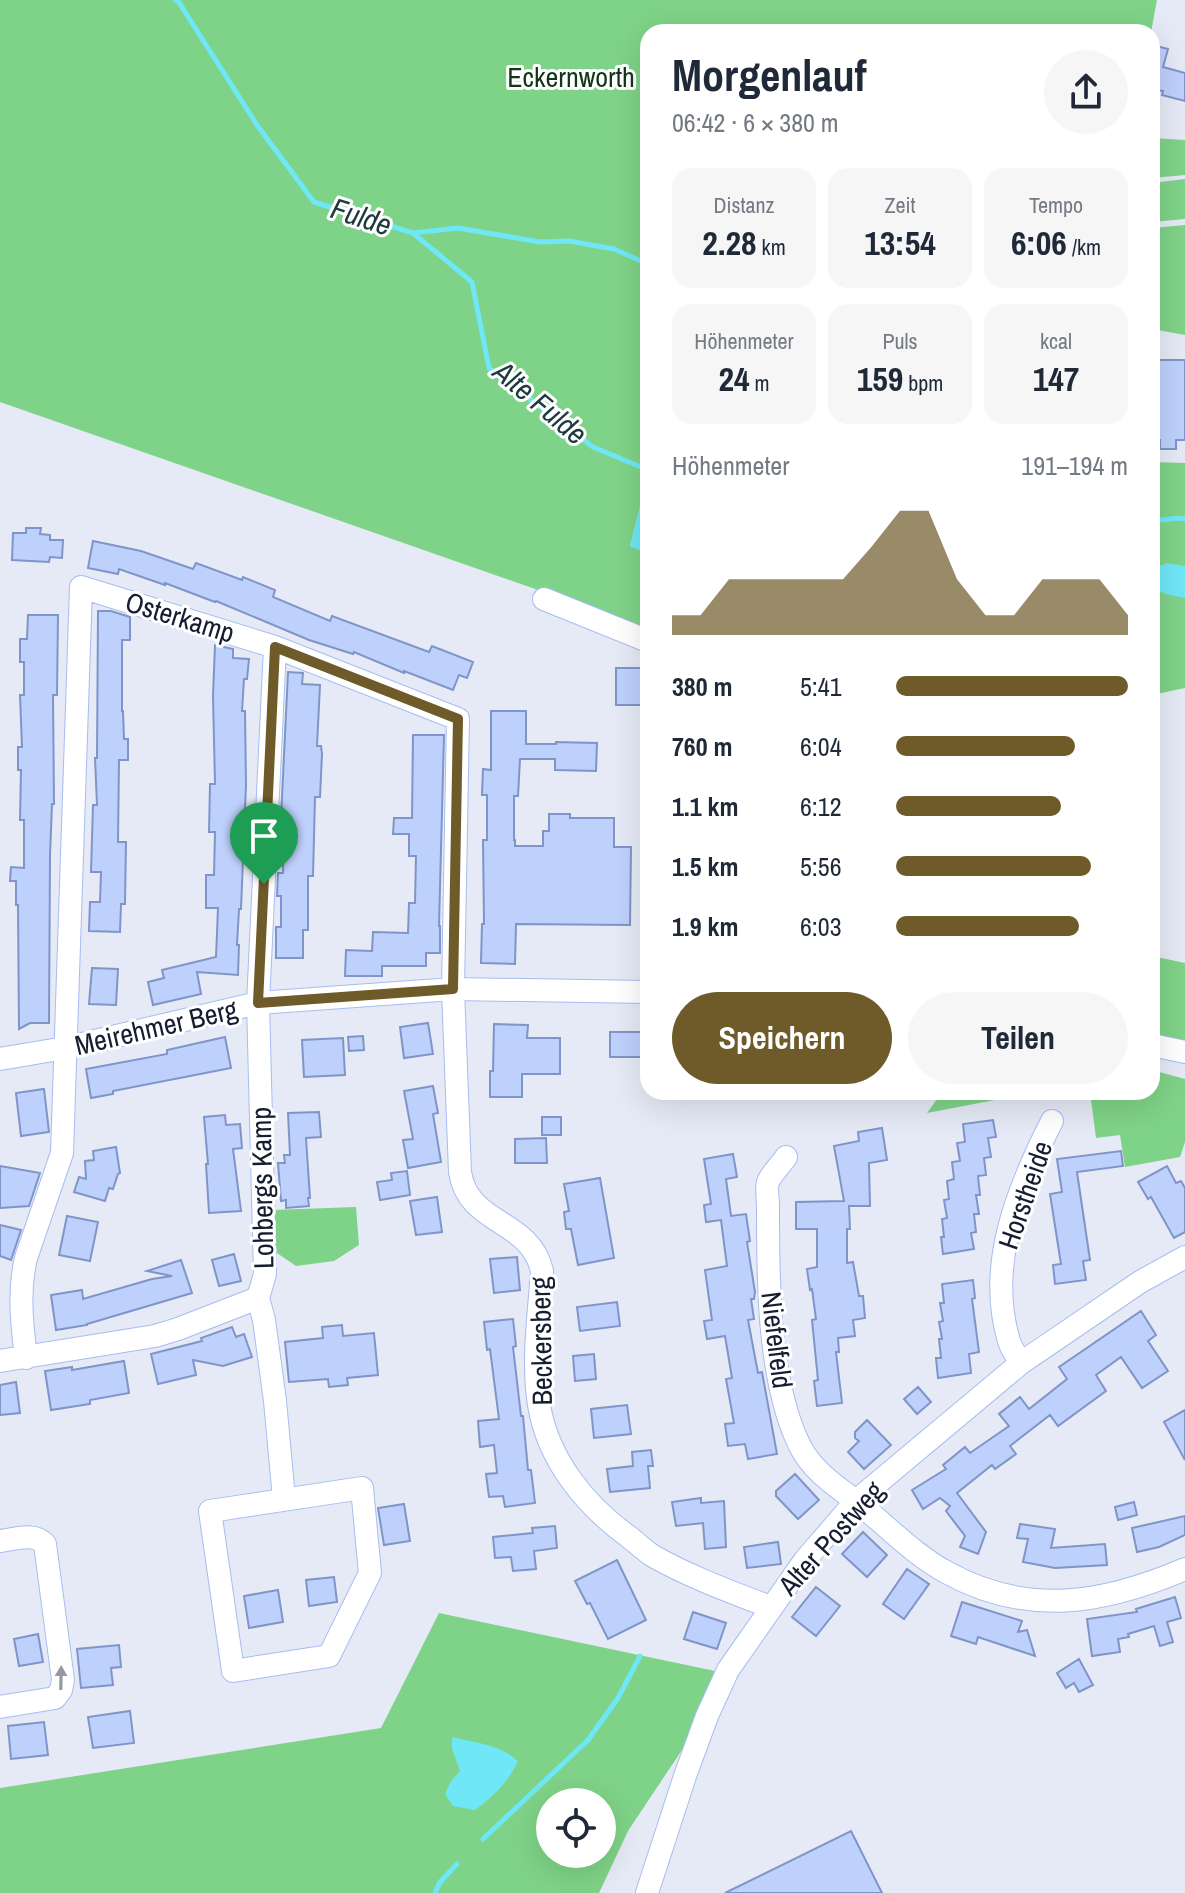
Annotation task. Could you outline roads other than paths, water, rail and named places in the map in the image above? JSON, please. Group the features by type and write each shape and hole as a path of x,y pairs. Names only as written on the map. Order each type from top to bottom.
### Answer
{"street":[{"name":"Osterkamp","path":"65,1048 81,587 275,647 458,719 453,989"},
{"path":"544,599 640,638"},
{"name":"Lohbergs Kamp","path":"0,1361 155,1336 258,1298 265,1274 258,1003 275,647"},
{"name":"Meirehmer Berg","path":"0,1059 65,1048 258,1003 453,989 640,992"},
{"name":"Beckersberg","path":"453,989 460,1178 478,1208 519,1234 534,1250 540,1264 536,1379 543,1424 555,1453 588,1502 607,1521 652,1555 718,1587 770,1607"},
{"path":"1160,1047 1185,1052"},
{"path":"26,1358 21,1276 62,1153 65,1048"},
{"name":"Horstheide","path":"1021,1363 1009,1344 1003,1306 1003,1258 1012,1216 1032,1159 1052,1121"},
{"name":"Niefelfeld","path":"786,1157 767,1183 770,1314 783,1395 798,1442 808,1461 915,1552 974,1586 1015,1598 1054,1602 1085,1600 1146,1585 1185,1569"},
{"name":"Alter Postweg","path":"647,1893 685,1776 728,1670 805,1560 856,1501 980,1395 1021,1363 1140,1282 1185,1257"},
{"path":"258,1298 275,1401 284,1499"},
{"path":"362,1488 370,1573 329,1656 233,1671 210,1511 284,1499 362,1488"},
{"path":"0,1541 35,1537 45,1544 63,1680 55,1698 0,1707"}],"water":[{"path":"640,507 640,550 630,546"},
{"path":"1167,563 1185,566 1185,598 1160,590 1160,566"},
{"path":"452,1737 495,1748 518,1761 500,1788 475,1810 453,1806 445,1794 460,1771 452,1748"}],"waterway":[{"name":"Fulde","path":"175,0 257,125 314,202 413,233 458,228 540,242 569,241 614,249 640,260"},
{"name":"Alte Fulde","path":"413,233 472,282 489,368 593,447 640,467"},
{"name":"Fulde","path":"1160,520 1185,519"},
{"path":"483,1839 588,1740 618,1698 640,1656"},
{"path":"435,1893 440,1882 457,1864"}],"park label":[{"name":"Eckernworth","path":"571,77"}]}
